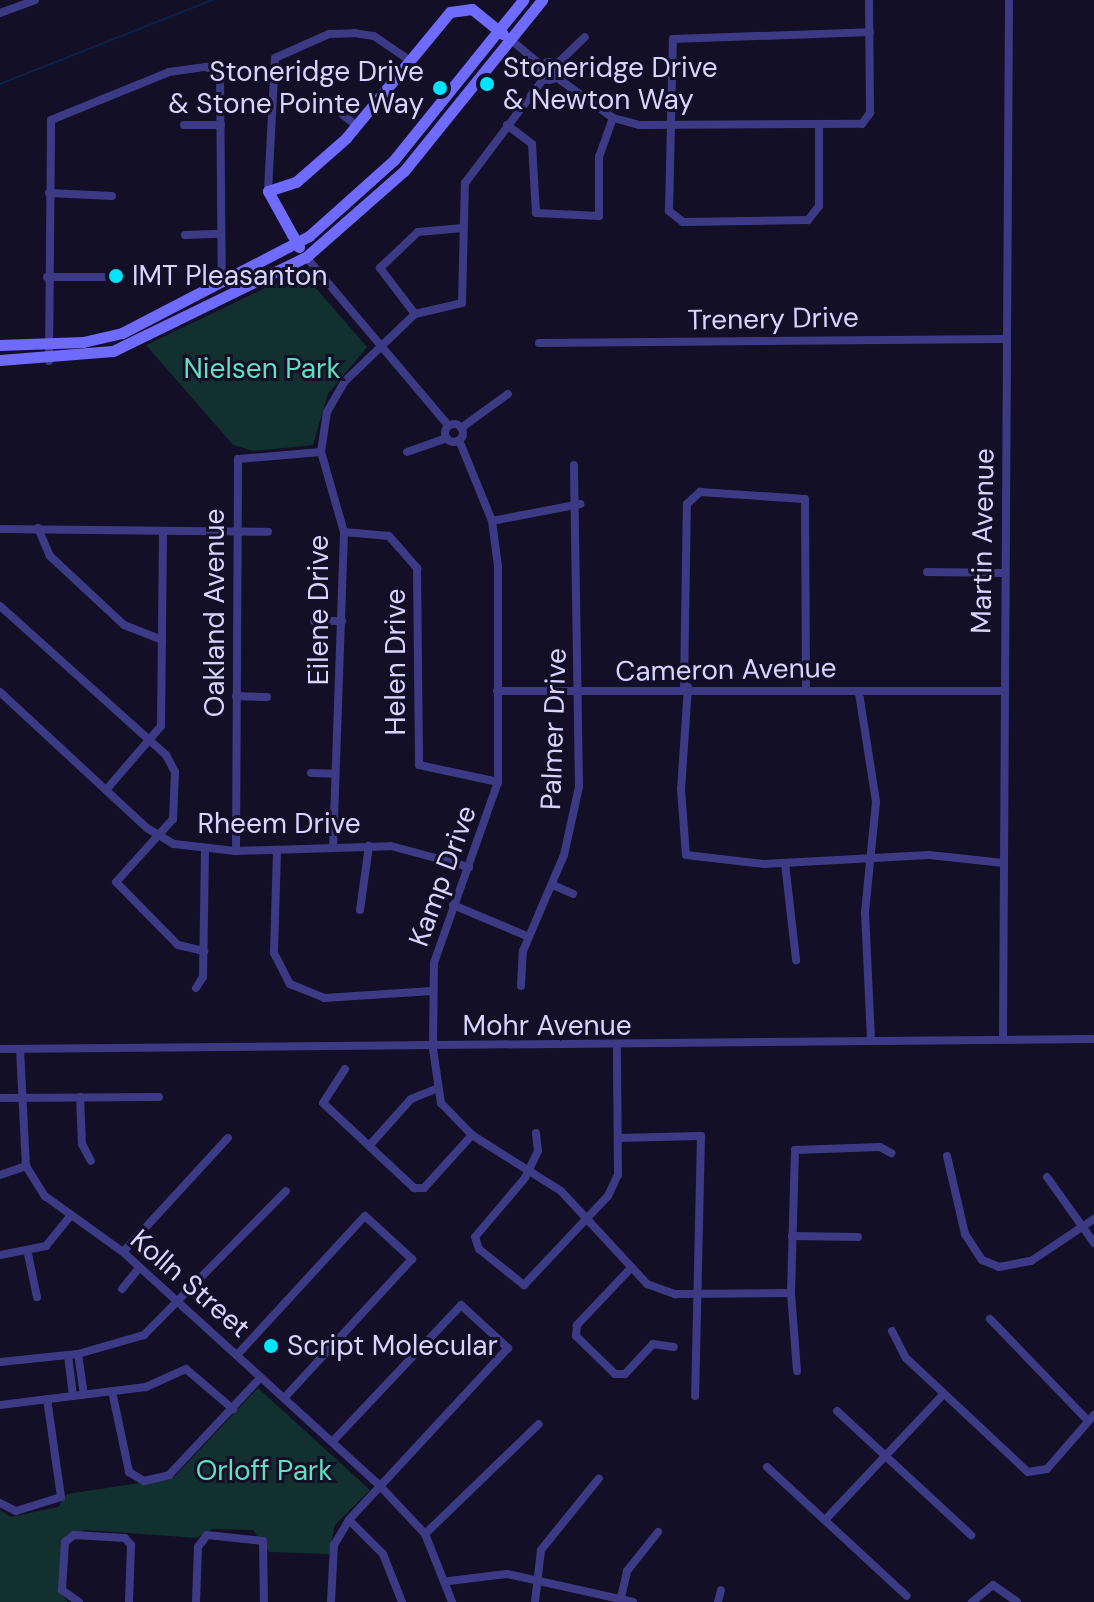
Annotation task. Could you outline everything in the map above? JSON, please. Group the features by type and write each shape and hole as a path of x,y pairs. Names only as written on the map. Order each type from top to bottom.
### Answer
{"main road":[{"path":"0,345 49,345 122,333 297,243 373,184 523,0"},
{"path":"0,360 49,361 138,342 306,257 404,171 542,0"},
{"path":"306,257 268,191 296,182 356,125 409,60 462,6 510,39"}],"street":[{"path":"0,13 35,0"},
{"path":"463,228 418,232 380,268 415,314 462,303 465,183 544,78 556,77 613,118 669,127 867,122 869,0"},
{"name":"Martin Avenue","path":"1003,1040 1009,0"},
{"path":"819,125 816,215 683,222 669,211 670,46 679,36 870,32"},
{"path":"268,191 275,58 329,34 354,33 374,36 409,60"},
{"path":"542,66 556,65 585,37"},
{"path":"510,39 542,66 544,78"},
{"path":"556,65 556,77"},
{"path":"49,361 47,277 51,120 169,72 206,67 220,74 222,283"},
{"path":"343,115 356,125"},
{"path":"507,125 532,144 536,213 599,216 599,157 613,118"},
{"path":"184,125 221,125"},
{"path":"49,193 112,196"},
{"path":"185,235 220,234"},
{"path":"306,257 379,347 449,426 461,428"},
{"path":"47,277 104,277"},
{"name":"Eilene Drive","path":"333,848 344,532 321,452 334,398 379,347 415,314"},
{"name":"Trenery Drive","path":"539,343 1006,339"},
{"path":"407,452 447,438 459,440 461,428 508,394"},
{"path":"447,438 449,426"},
{"name":"Kamp Drive","path":"459,440 492,521 498,782 438,945 432,991 436,1089 452,1119 472,1135 530,1168 588,1217 629,1270 675,1294 791,1293"},
{"name":"Oakland Avenue","path":"236,851 238,459 321,452"},
{"name":"Palmer Drive","path":"521,986 529,937 553,885 574,823 579,693 580,504 574,465"},
{"path":"806,686 805,499 700,492 687,504 686,688 681,789 686,855 785,863 872,861 939,855 1004,863"},
{"path":"492,521 580,504"},
{"path":"38,528 50,556 124,625 162,640"},
{"path":"0,529 268,532"},
{"path":"106,790 161,726 163,532"},
{"name":"Helen Drive","path":"344,532 389,536 417,568 419,765 498,782"},
{"path":"927,572 1005,573"},
{"path":"0,606 149,742 175,772 173,819 116,882 178,945 204,951"},
{"path":"314,621 342,621"},
{"name":"Cameron Avenue","path":"497,691 579,693 686,688 755,694 806,686 859,693 1003,691"},
{"name":"Rheem Drive","path":"0,692 157,836 205,851 369,846 412,848 469,867"},
{"path":"859,693 876,802 865,912 871,1041"},
{"path":"236,696 267,697"},
{"path":"311,773 335,774"},
{"path":"360,910 369,846"},
{"path":"196,988 204,951 205,851"},
{"path":"277,851 274,953 290,984 324,998 432,991"},
{"path":"785,863 796,960"},
{"path":"553,885 573,894"},
{"path":"453,905 529,937"},
{"name":"Mohr Avenue","path":"0,1049 617,1048 1094,1039"},
{"path":"536,1133 530,1168 475,1237 479,1249 524,1285 588,1217 618,1175 617,1048"},
{"path":"0,1175 26,1166 20,1097 20,1049"},
{"path":"345,1069 323,1103 419,1189 472,1135"},
{"path":"369,1146 411,1099 436,1089"},
{"path":"80,1097 82,1144 91,1161"},
{"path":"0,1098 159,1097"},
{"path":"618,1138 701,1136 702,1295 695,1396"},
{"path":"123,1252 228,1138"},
{"path":"797,1371 791,1293 795,1150 880,1147 891,1153"},
{"path":"947,1156 965,1234 982,1260 1014,1267 1094,1219"},
{"name":"Kolln Street","path":"26,1166 69,1218 123,1252 380,1486 425,1534 449,1581 452,1602"},
{"path":"1047,1177 1094,1243"},
{"path":"0,1362 73,1354 144,1335 181,1304 286,1191"},
{"path":"237,1355 365,1216 412,1259 285,1397"},
{"path":"0,1255 28,1254 69,1218"},
{"path":"792,1236 858,1237"},
{"path":"28,1254 37,1297"},
{"path":"122,1289 140,1267"},
{"path":"629,1270 577,1325 576,1336 615,1374 625,1374 653,1344 674,1347"},
{"path":"331,1602 334,1545 349,1520 508,1348 461,1305 333,1441"},
{"path":"892,1331 906,1358 943,1395 1037,1474 1091,1418 990,1319"},
{"path":"73,1354 84,1395"},
{"path":"73,1354 73,1396"},
{"path":"0,1405 146,1387 186,1369 233,1409"},
{"path":"112,1391 129,1472 144,1481 169,1475 261,1377"},
{"path":"825,1520 943,1395"},
{"path":"0,1503 16,1511 61,1497 47,1399"},
{"path":"837,1411 971,1535"},
{"path":"425,1534 539,1424"},
{"path":"767,1467 907,1596"},
{"path":"535,1602 536,1579 552,1529 599,1478"},
{"path":"349,1520 383,1554 402,1602"},
{"path":"620,1600 627,1571 658,1532"},
{"path":"196,1602 198,1547 207,1535 263,1541 264,1602"},
{"path":"79,1602 68,1599 62,1580 68,1538 115,1536 131,1545 129,1602"},
{"path":"449,1581 507,1574 633,1602"},
{"path":"972,1602 993,1585 1017,1602"},
{"path":"718,1602 721,1590"}],"green space":[{"name":"Nielsen Park","path":"301,271 367,347 328,394 313,445 254,451 233,445 146,345"},
{"name":"Orloff Park","path":"258,1388 370,1490 335,1525 329,1554 269,1552 253,1530 212,1529 197,1538 85,1530 67,1536 61,1593 68,1602 0,1602 0,1510 11,1517 58,1507 67,1494 173,1478"}],"waterway":[{"path":"0,84 212,0"}],"place":[{"name":"Stoneridge Drive & Newton Way","path":"487,84"},
{"name":"Stoneridge Drive & Stone Pointe Way","path":"440,88"},
{"name":"IMT Pleasanton","path":"116,276"},
{"name":"Script Molecular","path":"271,1346"}]}
